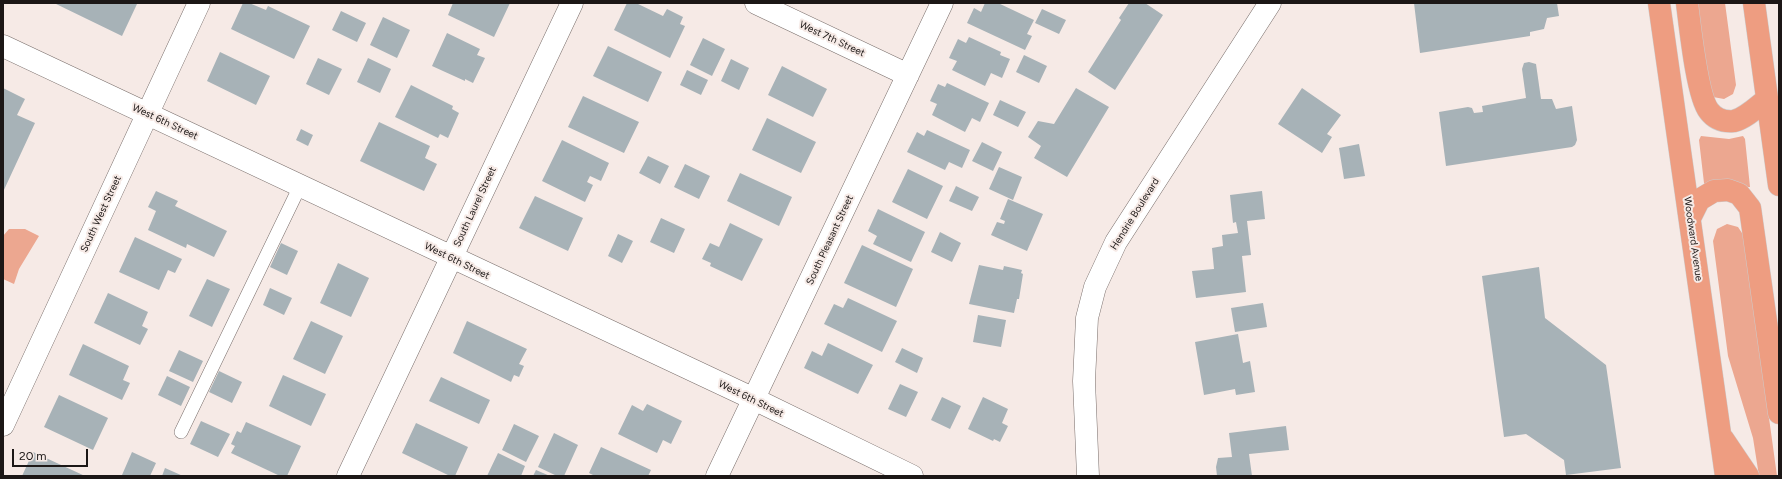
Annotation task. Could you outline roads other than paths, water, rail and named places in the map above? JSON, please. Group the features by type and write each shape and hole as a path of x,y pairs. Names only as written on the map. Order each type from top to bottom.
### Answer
{"main road":[{"name":"Woodward Avenue","path":"1659,3 1726,476"},
{"path":"1687,3 1699,83 1708,111 1718,120 1734,120 1751,112 1767,99"},
{"path":"1754,3 1779,185"},
{"path":"1690,218 1699,200 1714,191 1728,190 1739,194 1750,208 1779,413"},
{"path":"1721,434 1748,476"}],"street":[{"name":"South West Street","path":"5,414 148,115 199,3"},
{"name":"South Laurel Street","path":"348,476 572,3"},
{"name":"West 7th Street","path":"756,3 908,75"},
{"name":"South Pleasant Street","path":"717,476 942,3"},
{"name":"Hendrie Boulevard","path":"1088,476 1084,381 1087,318 1095,287 1116,242 1270,3"},
{"name":"West 6th Street","path":"3,46 912,476"}],"lane":[{"path":"181,432 300,186"}]}
